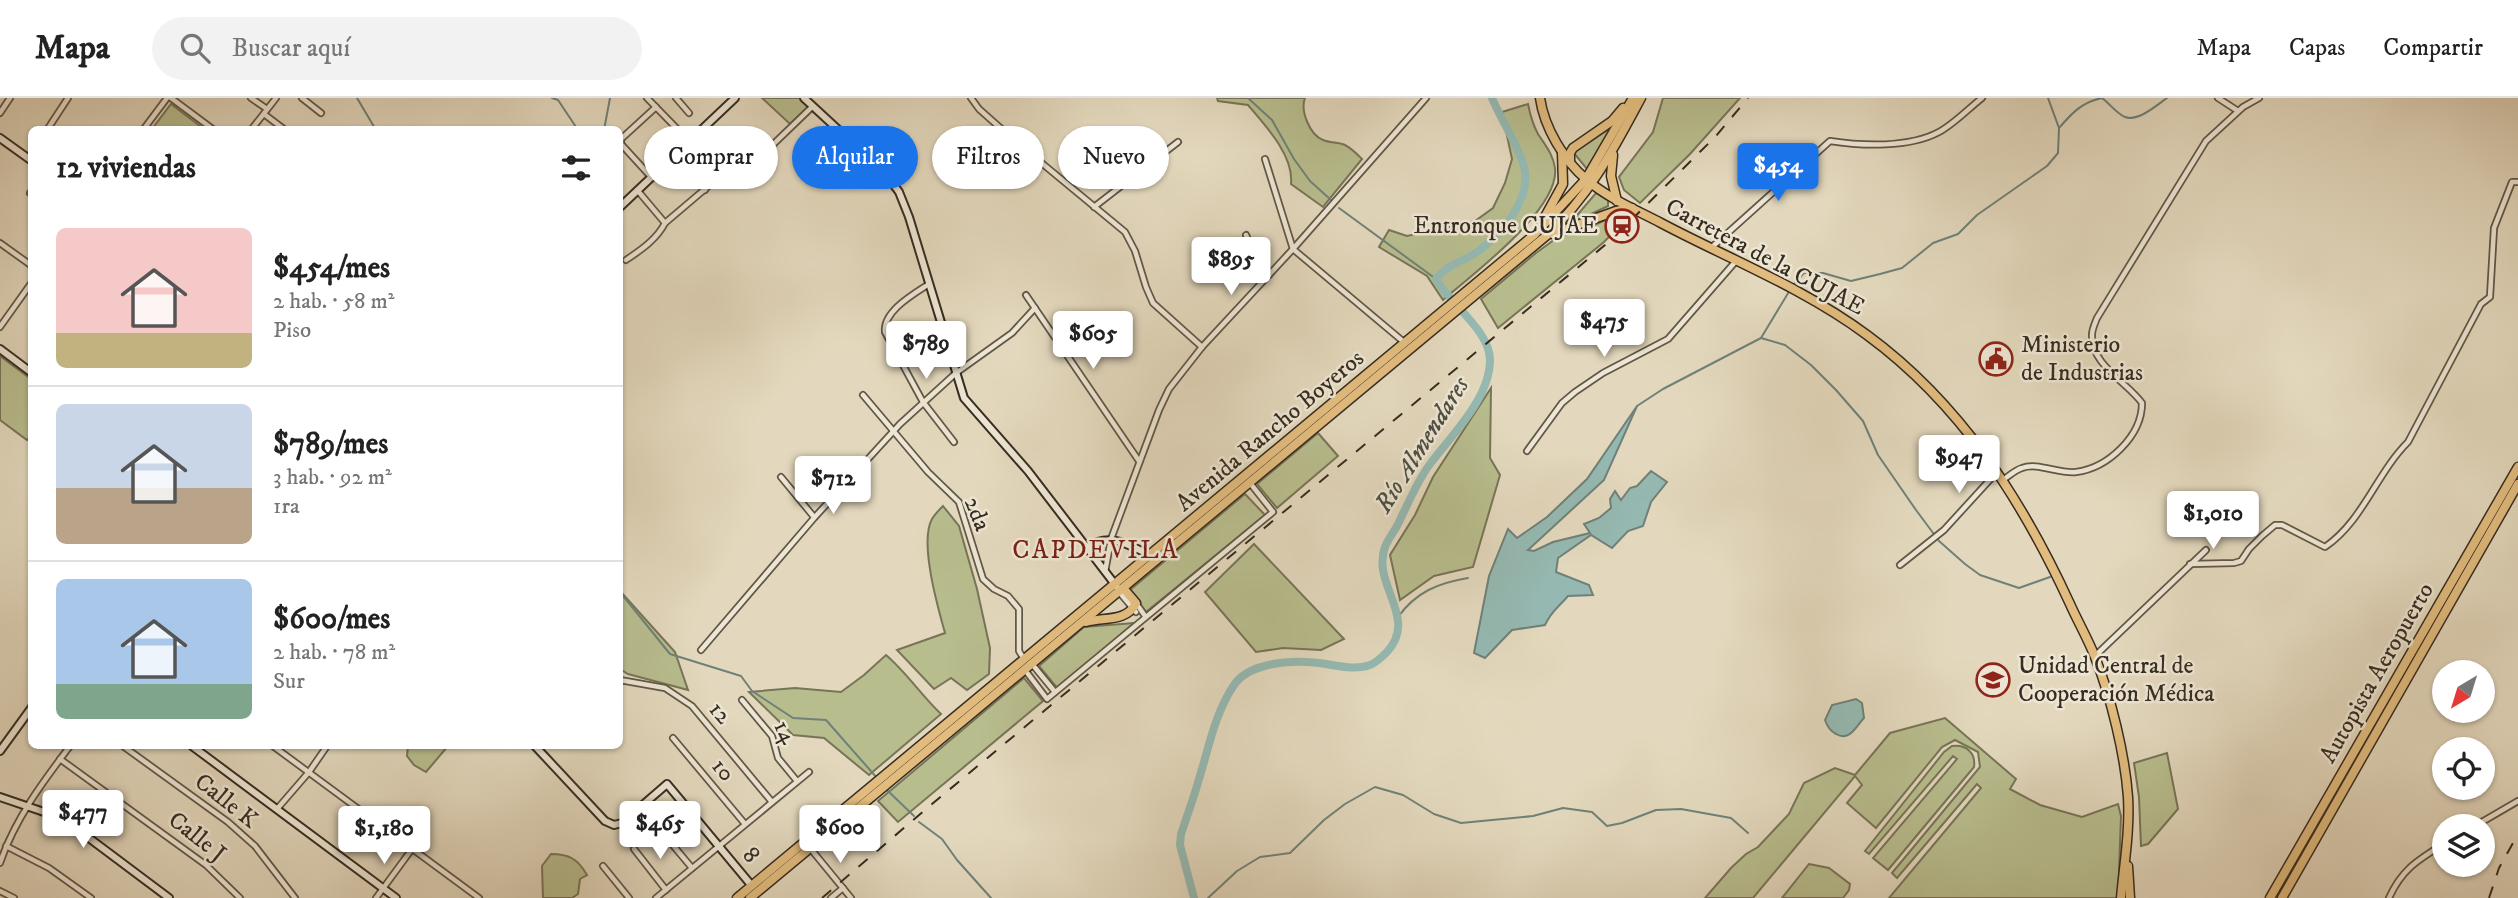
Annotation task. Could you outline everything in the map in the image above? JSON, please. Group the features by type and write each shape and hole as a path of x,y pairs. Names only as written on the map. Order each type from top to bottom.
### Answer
{"highway":[{"name":"Carretera de la CUJAE","path":"1540,98 1546,121 1556,139 1571,162 1589,182 1617,200 1710,249 1788,286 1866,334 1919,378 1965,428 1998,471 2055,572 2095,656 2105,684 2123,761 2128,798 2127,855 2130,898"},
{"path":"1571,162 1570,151 1612,121 1632,98"},
{"name":"Avenida Rancho Boyeros","path":"1589,182 1632,98"},
{"name":"Avenida Rancho Boyeros","path":"737,898 1027,664 1122,591 1537,238 1589,182 1621,136 1641,98"},
{"path":"1611,213 1616,208 1617,200 1611,167 1621,136"},
{"path":"1556,139 1568,145 1583,141"},
{"path":"1537,238 1562,188 1562,149"},
{"path":"1537,238 1632,208"},
{"name":"Avenida Rancho Boyeros","path":"1027,664 1115,584 1406,343 1434,324"},
{"name":"Autopista Aeropuerto","path":"2270,898 2518,467"},
{"name":"Autopista Aeropuerto","path":"2282,898 2518,484"},
{"path":"1081,624 1124,616 1134,609 1122,591"},
{"name":"Avenida Rancho Boyeros","path":"750,898 877,787"},
{"name":"Carretera de la CUJAE","path":"2121,898 2127,855"}],"street":[{"path":"0,113 10,98"},
{"path":"50,126 68,98"},
{"path":"146,126 169,98 208,126"},
{"path":"251,98 281,126"},
{"path":"254,126 276,98"},
{"path":"302,98 321,113"},
{"path":"647,98 674,126"},
{"path":"676,98 689,113"},
{"path":"971,98 979,109 1015,141 1125,232 1135,251 1153,303 1202,347"},
{"path":"1105,572 1111,539 1169,389 1202,347 1293,249 1426,98"},
{"path":"1710,249 1830,141 1908,142 1927,137 1940,131 1982,98"},
{"path":"2218,98 2238,111"},
{"path":"2003,480 2023,467 2072,472 2084,470 2114,454 2127,443 2141,418 2142,403 2096,353 2092,335 2096,318 2206,141 2238,111 2259,98"},
{"path":"705,126 730,100"},
{"path":"778,136 809,101 885,173 899,192 964,398 1028,471 1085,548 1122,591"},
{"path":"623,137 656,107"},
{"path":"0,138 28,156"},
{"path":"1094,207 1178,142"},
{"path":"623,146 644,169"},
{"path":"1265,159 1293,249 1406,343"},
{"path":"2190,564 2234,564 2241,561 2249,548 2275,525 2282,525 2325,547 2334,541 2369,501 2392,459 2408,443 2480,304 2490,297 2494,228 2512,182 2518,182"},
{"path":"623,204 644,185"},
{"path":"626,260 661,232 665,223 705,190"},
{"path":"638,191 665,223"},
{"path":"1246,235 1261,267 1269,275"},
{"path":"0,243 28,263"},
{"path":"1527,451 1562,403 1575,392 1602,373 1668,339 1736,261"},
{"path":"929,284 898,307 884,325 885,332 923,402 954,442"},
{"path":"0,327 28,288"},
{"path":"1026,295 1139,462"},
{"path":"701,650 814,518 895,430 956,373 1012,332 1035,308"},
{"path":"0,349 28,370"},
{"name":"2da","path":"863,395 928,472 959,502 983,579 994,590 1008,596 1019,609 1019,651 1027,664"},
{"path":"1899,565 1935,538 1998,471"},
{"path":"782,477 814,518"},
{"path":"1027,664 1047,699 1273,512 1250,483"},
{"path":"1085,548 1097,541 1111,539 1150,555"},
{"path":"2095,656 2206,550"},
{"path":"1134,609 1145,616"},
{"path":"1134,609 1145,616"},
{"path":"1027,664 1055,692"},
{"name":"12","path":"623,681 665,688 681,697 692,706 772,802"},
{"name":"14","path":"742,700 772,736 778,758 797,781"},
{"path":"0,751 28,712"},
{"name":"10","path":"673,737 746,824"},
{"path":"0,863 27,806 68,749"},
{"name":"Calle K","path":"127,749 246,838 295,898"},
{"path":"196,749 396,898"},
{"path":"277,749 479,898"},
{"path":"277,808 309,772 325,749"},
{"path":"538,749 605,821 614,825 622,823 641,806 692,868"},
{"name":"Calle J","path":"60,758 206,865 240,898"},
{"path":"656,898 808,772"},
{"name":"8","path":"641,806 667,784 752,886"},
{"path":"0,797 44,812 85,835 169,898"},
{"path":"2495,814 2518,801"},
{"path":"6,846 49,867 91,898"},
{"path":"810,848 851,898"},
{"path":"376,898 412,849"},
{"path":"634,849 666,890"},
{"path":"2389,898 2397,881 2409,866 2432,852"},
{"path":"603,866 629,898"},
{"path":"831,898 843,888"},
{"path":"0,891 14,898"}],"green space":[{"path":"762,98 801,98 810,106 790,124"},
{"path":"1217,98 1305,98 1305,116 1314,133 1323,140 1345,145 1362,159 1323,207 1291,184 1291,173 1283,152 1248,105 1218,101"},
{"path":"1663,98 1740,98 1690,154 1640,203 1624,190 1619,177 1653,132"},
{"path":"171,104 200,126 154,126"},
{"path":"1528,104 1538,134 1554,163 1553,184 1544,202 1512,240 1443,300 1427,276 1379,247 1389,230 1407,236 1475,221 1493,208 1505,183 1512,159 1502,112"},
{"path":"1613,127 1587,169 1573,152"},
{"path":"1596,193 1608,200 1608,206 1574,222 1573,220"},
{"path":"1621,213 1631,214 1604,242 1498,328 1481,299 1558,237 1581,231"},
{"path":"0,356 28,377 28,439 0,420"},
{"path":"1491,388 1490,458 1500,475 1473,567 1434,576 1400,600 1390,555 1415,515 1433,477"},
{"path":"1318,433 1338,456 1277,508 1257,484"},
{"path":"1245,494 1265,515 1146,612 1130,590"},
{"path":"943,506 959,526 990,648 989,674 967,690 951,678 934,689 897,650 945,633 931,575 928,543 932,519"},
{"path":"1254,544 1344,639 1321,650 1283,648 1256,652 1205,592"},
{"path":"623,594 675,652 688,690 623,671"},
{"path":"1134,623 1058,689 1039,666 1084,627"},
{"path":"886,655 941,714 869,775 824,738 793,735 749,692 795,688 841,692"},
{"path":"1024,678 1043,701 898,822 878,801"},
{"path":"1945,718 2016,779 2010,789 2040,805 2082,817 2118,804 2121,816 2118,898 1889,898 1981,788 1977,784 1897,878 1892,873 1980,767 1978,752 1955,740 1942,747 1876,828 1847,803 1862,785 1855,776 1753,898 1705,898 1731,868 1758,847 1789,814 1804,783 1835,768 1855,775 1890,733"},
{"path":"1952,746 1962,746 1969,750 1974,767 1888,870 1873,858 1957,759 1953,756 1869,854 1865,851 1944,752"},
{"path":"408,749 445,749 426,772 414,765 407,756"},
{"path":"2167,753 2178,809 2148,844 2141,846 2139,797 2134,763"},
{"path":"551,854 572,858 587,875 580,879 578,894 572,898 543,898 542,866"},
{"path":"1809,864 1829,868 1850,884 1843,898 1782,898"}],"water":[{"path":"1637,406 1604,480 1528,550 1534,551 1553,542 1590,533 1584,524 1599,518 1611,508 1610,499 1615,491 1621,500 1630,488 1637,486 1651,471 1667,482 1651,502 1643,526 1628,531 1612,548 1591,535 1558,558 1556,572 1589,585 1593,595 1568,596 1545,625 1512,630 1485,658 1474,653 1489,576 1508,529 1517,538 1547,517 1587,479"},
{"path":"1856,699 1862,703 1864,718 1849,735 1834,733 1825,720 1832,705"}],"waterway":[{"path":"357,98 374,126"},
{"path":"552,98 558,100 575,126"},
{"path":"605,126 610,98"},
{"path":"1248,98 1272,120 1310,181 1331,200"},
{"name":"Río Almendares","path":"1194,898 1180,845 1181,834 1217,719 1234,685 1248,672 1278,663 1315,662 1363,667 1377,661 1396,639 1397,613 1382,561 1385,547 1425,471 1477,402 1484,388 1490,360 1484,339 1477,328 1436,279 1446,269 1476,253 1497,234 1518,205 1525,183 1520,155 1492,98"},
{"path":"1793,285 1804,273 1823,273 1851,281 1902,268 1933,243 1958,234 1977,215 2047,166 2058,153 2059,128 2048,98"},
{"path":"2059,128 2078,109 2102,98 2119,113 2130,118 2147,112 2167,98"},
{"path":"1339,208 1436,279"},
{"path":"1637,406 1663,389 1761,338 1790,290"},
{"path":"1761,338 1785,345 1811,365 1836,390 1863,421 1878,455 1916,510 1939,541 1965,564 1980,575 2019,588 2050,577"},
{"path":"1398,617 1412,601 1428,590 1468,578"},
{"path":"623,596 670,654 741,676 752,691 793,718 826,720 877,778"},
{"path":"1208,898 1237,871 1260,857 1290,853 1324,820 1375,787 1403,795 1434,814 1461,823 1533,816 1563,808 1592,812 1607,826 1656,810 1681,809 1731,818 1748,833"},
{"path":"887,790 914,816"},
{"path":"919,822 942,839 991,898"}],"railway":[{"path":"822,898 1611,240 1716,136 1748,98"},
{"path":"2489,898 2499,868 2518,834"}],"place":[{"name":"Entronque CUJAE","path":"1622,226"},
{"name":"Ministerio de Industrias","path":"1996,359"},
{"name":"Unidad Central de Cooperación Médica","path":"1993,680"}],"district":[{"name":"CAPDEVILA","path":"1096,550"}]}
